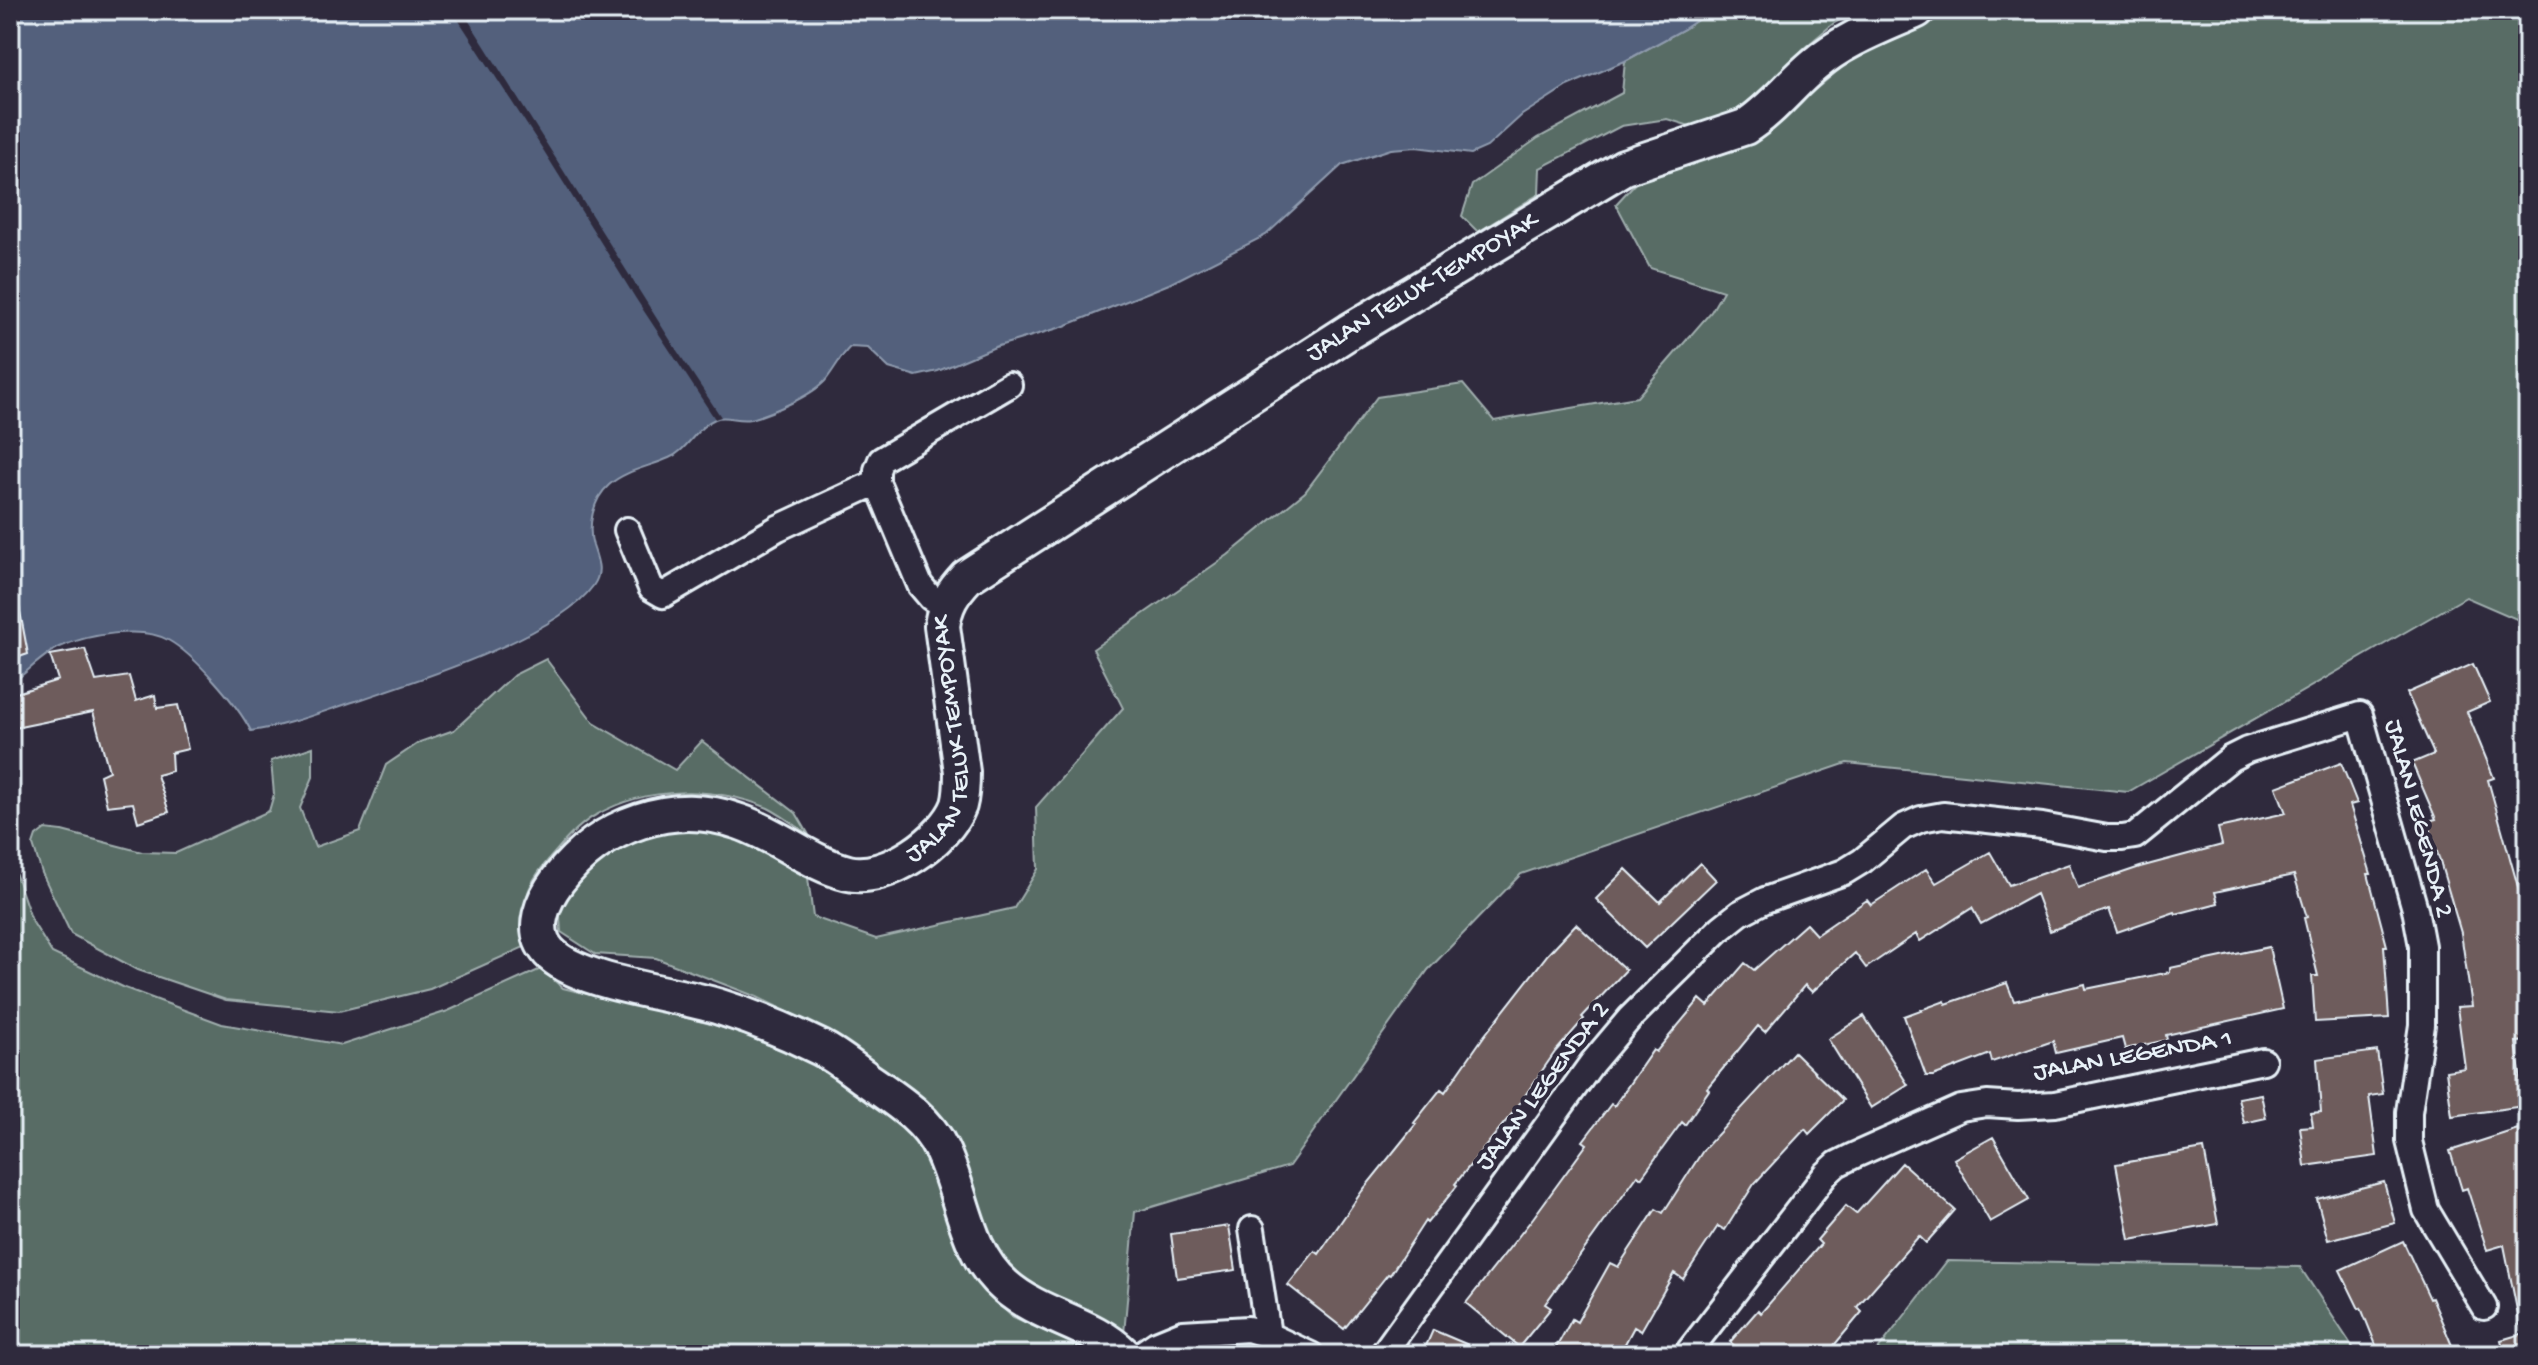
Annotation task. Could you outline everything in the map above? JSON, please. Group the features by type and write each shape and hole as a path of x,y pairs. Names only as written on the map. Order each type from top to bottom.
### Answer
{"street":[{"name":"JALAN TELUK TEMPOYAK","path":"1124,1355 1115,1345 1093,1332 1051,1313 1005,1286 987,1265 971,1234 941,1148 927,1127 908,1109 823,1049 793,1036 718,1006 576,970 560,962 540,939 541,910 548,893 561,876 603,838 629,823 654,816 684,813 740,822 805,856 852,874 868,875 889,869 919,851 952,818 961,792 962,772 942,626 945,606 967,577 1350,331 1624,167 1745,127 1763,115 1814,64 1841,44 1917,10"},
{"path":"945,606 931,598 920,585 877,482 877,470 881,460 1009,385"},
{"path":"627,530 651,588 663,595 778,528 877,482"},
{"name":"JALAN LEGENDA 2","path":"1382,1355 1592,1063 1630,1018 1740,913 1765,900 1844,872 1903,827 1921,819 1943,815 2042,826 2107,838 2135,836 2231,758 2247,750 2360,715 2415,909 2422,946 2422,1025 2409,1112 2409,1141 2426,1210 2484,1307"},
{"name":"JALAN LEGENDA 1","path":"1686,1355 1826,1174 1837,1164 1961,1108 1987,1104 2055,1104 2263,1061"},
{"path":"1252,1229 1268,1335"},
{"path":"1140,1355 1156,1344 1183,1333 1248,1329 1311,1355"}],"green space":[{"path":"1712,10 1861,10 1834,23 1803,49 1763,97 1734,113 1690,126 1667,119 1621,126 1540,168 1539,194 1478,232 1462,216 1472,185 1538,138 1622,93 1625,61"},
{"path":"1956,10 2528,10 2528,624 2466,597 2128,792 1847,763 1521,874 1428,970 1289,1166 1135,1212 1124,1334 1024,1288 998,1255 929,1112 896,1077 823,1029 757,997 656,958 595,954 561,932 559,903 574,874 649,834 677,825 742,835 807,870 813,917 876,939 1014,908 1038,869 1036,807 1123,708 1093,649 1228,555 1305,492 1377,397 1463,384 1494,421 1637,397 1711,312 1723,291 1650,268 1616,204 1640,178 1731,151 1773,125 1847,63"},
{"path":"546,659 594,723 675,770 702,741 796,813 809,835 768,808 726,796 681,792 616,805 580,826 537,874 526,904 531,944 430,989 339,1011 226,1000 138,970 71,934 42,873 33,845 36,836 45,829 142,852 176,853 269,811 274,794 271,761 313,747 313,777 300,808 315,847 360,831 386,765 420,742 454,730 514,675"},
{"path":"10,858 32,921 52,953 125,988 222,1024 342,1045 448,1011 541,969 563,988 711,1024 803,1054 866,1098 921,1143 961,1246 981,1286 1011,1316 1078,1346 1087,1355 10,1355"},
{"path":"1947,1261 2300,1267 2358,1355 1874,1355"}],"water":[{"path":"10,10 1712,10 1625,61 1567,86 1522,115 1487,147 1471,154 1416,147 1391,149 1342,165 1266,235 1169,284 1062,327 916,376 889,368 868,348 850,347 825,381 800,398 750,419 715,419 702,427 676,454 630,472 609,485 595,505 591,522 591,538 599,566 596,581 575,605 549,623 518,640 413,682 278,726 251,731 226,694 202,668 168,640 144,633 114,633 60,647 10,684"}],"pier":[{"path":"452,10 462,10 721,417 715,419"}],"building":[{"path":"18,601 28,654 10,660 10,602"},
{"path":"85,649 96,681 129,676 136,701 155,695 157,708 178,705 188,749 171,753 172,771 157,775 169,812 138,822 133,803 107,806 100,775 109,771 93,712 10,729 10,695 58,680 50,655"},
{"path":"2473,664 2490,702 2467,712 2494,778 2488,780 2524,908 2528,935 2528,977 2525,977 2528,1041 2516,1042 2524,1106 2452,1116 2446,1071 2465,1068 2457,1007 2472,1006 2461,933 2428,821 2436,819 2412,763 2434,754 2407,693"},
{"path":"2341,763 2357,803 2350,805 2371,874 2368,874 2387,946 2384,946 2389,1018 2315,1022 2312,976 2318,976 2304,918 2307,917 2294,875 2215,892 2218,903 2175,912 2117,932 2109,909 2050,931 2036,894 1981,924 1972,908 1920,941 1916,934 1866,968 1855,953 1812,992 1805,985 1765,1032 1758,1026 1707,1088 1709,1090 1685,1125 1682,1122 1641,1178 1638,1175 1545,1304 1551,1308 1519,1347 1466,1303 1533,1218 1587,1144 1583,1141 1611,1104 1614,1106 1653,1050 1656,1052 1700,999 1708,1006 1745,963 1754,970 1806,924 1816,935 1867,900 1871,905 1926,869 1936,883 1990,852 2009,885 2069,864 2078,888 2222,845 2218,828 2286,813 2276,787"},
{"path":"1700,863 1716,880 1645,948 1596,899 1626,869 1660,902"},
{"path":"1576,924 1626,970 1582,1017 1584,1019 1555,1052 1515,1110 1455,1184 1457,1186 1427,1223 1425,1221 1390,1275 1344,1329 1288,1285 1315,1251 1319,1254 1414,1123 1441,1089 1445,1092 1484,1036 1548,954"},
{"path":"2269,947 2283,1009 2166,1035 2167,1040 2125,1049 2122,1038 2056,1053 2053,1041 1992,1062 1990,1054 1926,1076 1904,1016 2007,983 2014,1001 2085,984 2086,989 2170,972 2170,968"},
{"path":"1864,1016 1908,1085 1871,1108 1828,1039"},
{"path":"2377,1051 2383,1094 2369,1096 2377,1156 2305,1166 2300,1127 2313,1126 2311,1113 2321,1112 2317,1059"},
{"path":"1794,1052 1843,1100 1809,1134 1805,1129 1754,1184 1725,1230 1718,1226 1683,1279 1674,1273 1641,1331 1634,1327 1619,1355 1552,1355 1572,1319 1577,1322 1610,1263 1618,1267 1656,1209 1663,1213 1704,1149"},
{"path":"2261,1094 2266,1118 2244,1123 2238,1098"},
{"path":"2518,1129 2528,1160 2528,1324 2520,1325 2504,1245 2487,1250 2467,1188 2462,1190 2450,1151"},
{"path":"1993,1137 2029,1200 1990,1222 1954,1159"},
{"path":"2204,1149 2218,1224 2130,1240 2116,1164"},
{"path":"1902,1163 1955,1210 1926,1243 1919,1236 1857,1307 1862,1312 1826,1355 1746,1355 1730,1342 1758,1310 1761,1313 1821,1244 1817,1240 1846,1206 1856,1214"},
{"path":"2384,1182 2395,1223 2328,1240 2317,1199"},
{"path":"1229,1226 1236,1270 1177,1278 1171,1234"},
{"path":"2403,1241 2456,1355 2380,1355 2361,1308 2340,1270"},
{"path":"1433,1330 1492,1355 1422,1355"},
{"path":"2528,1332 2528,1355 2505,1355 2501,1340"}]}
